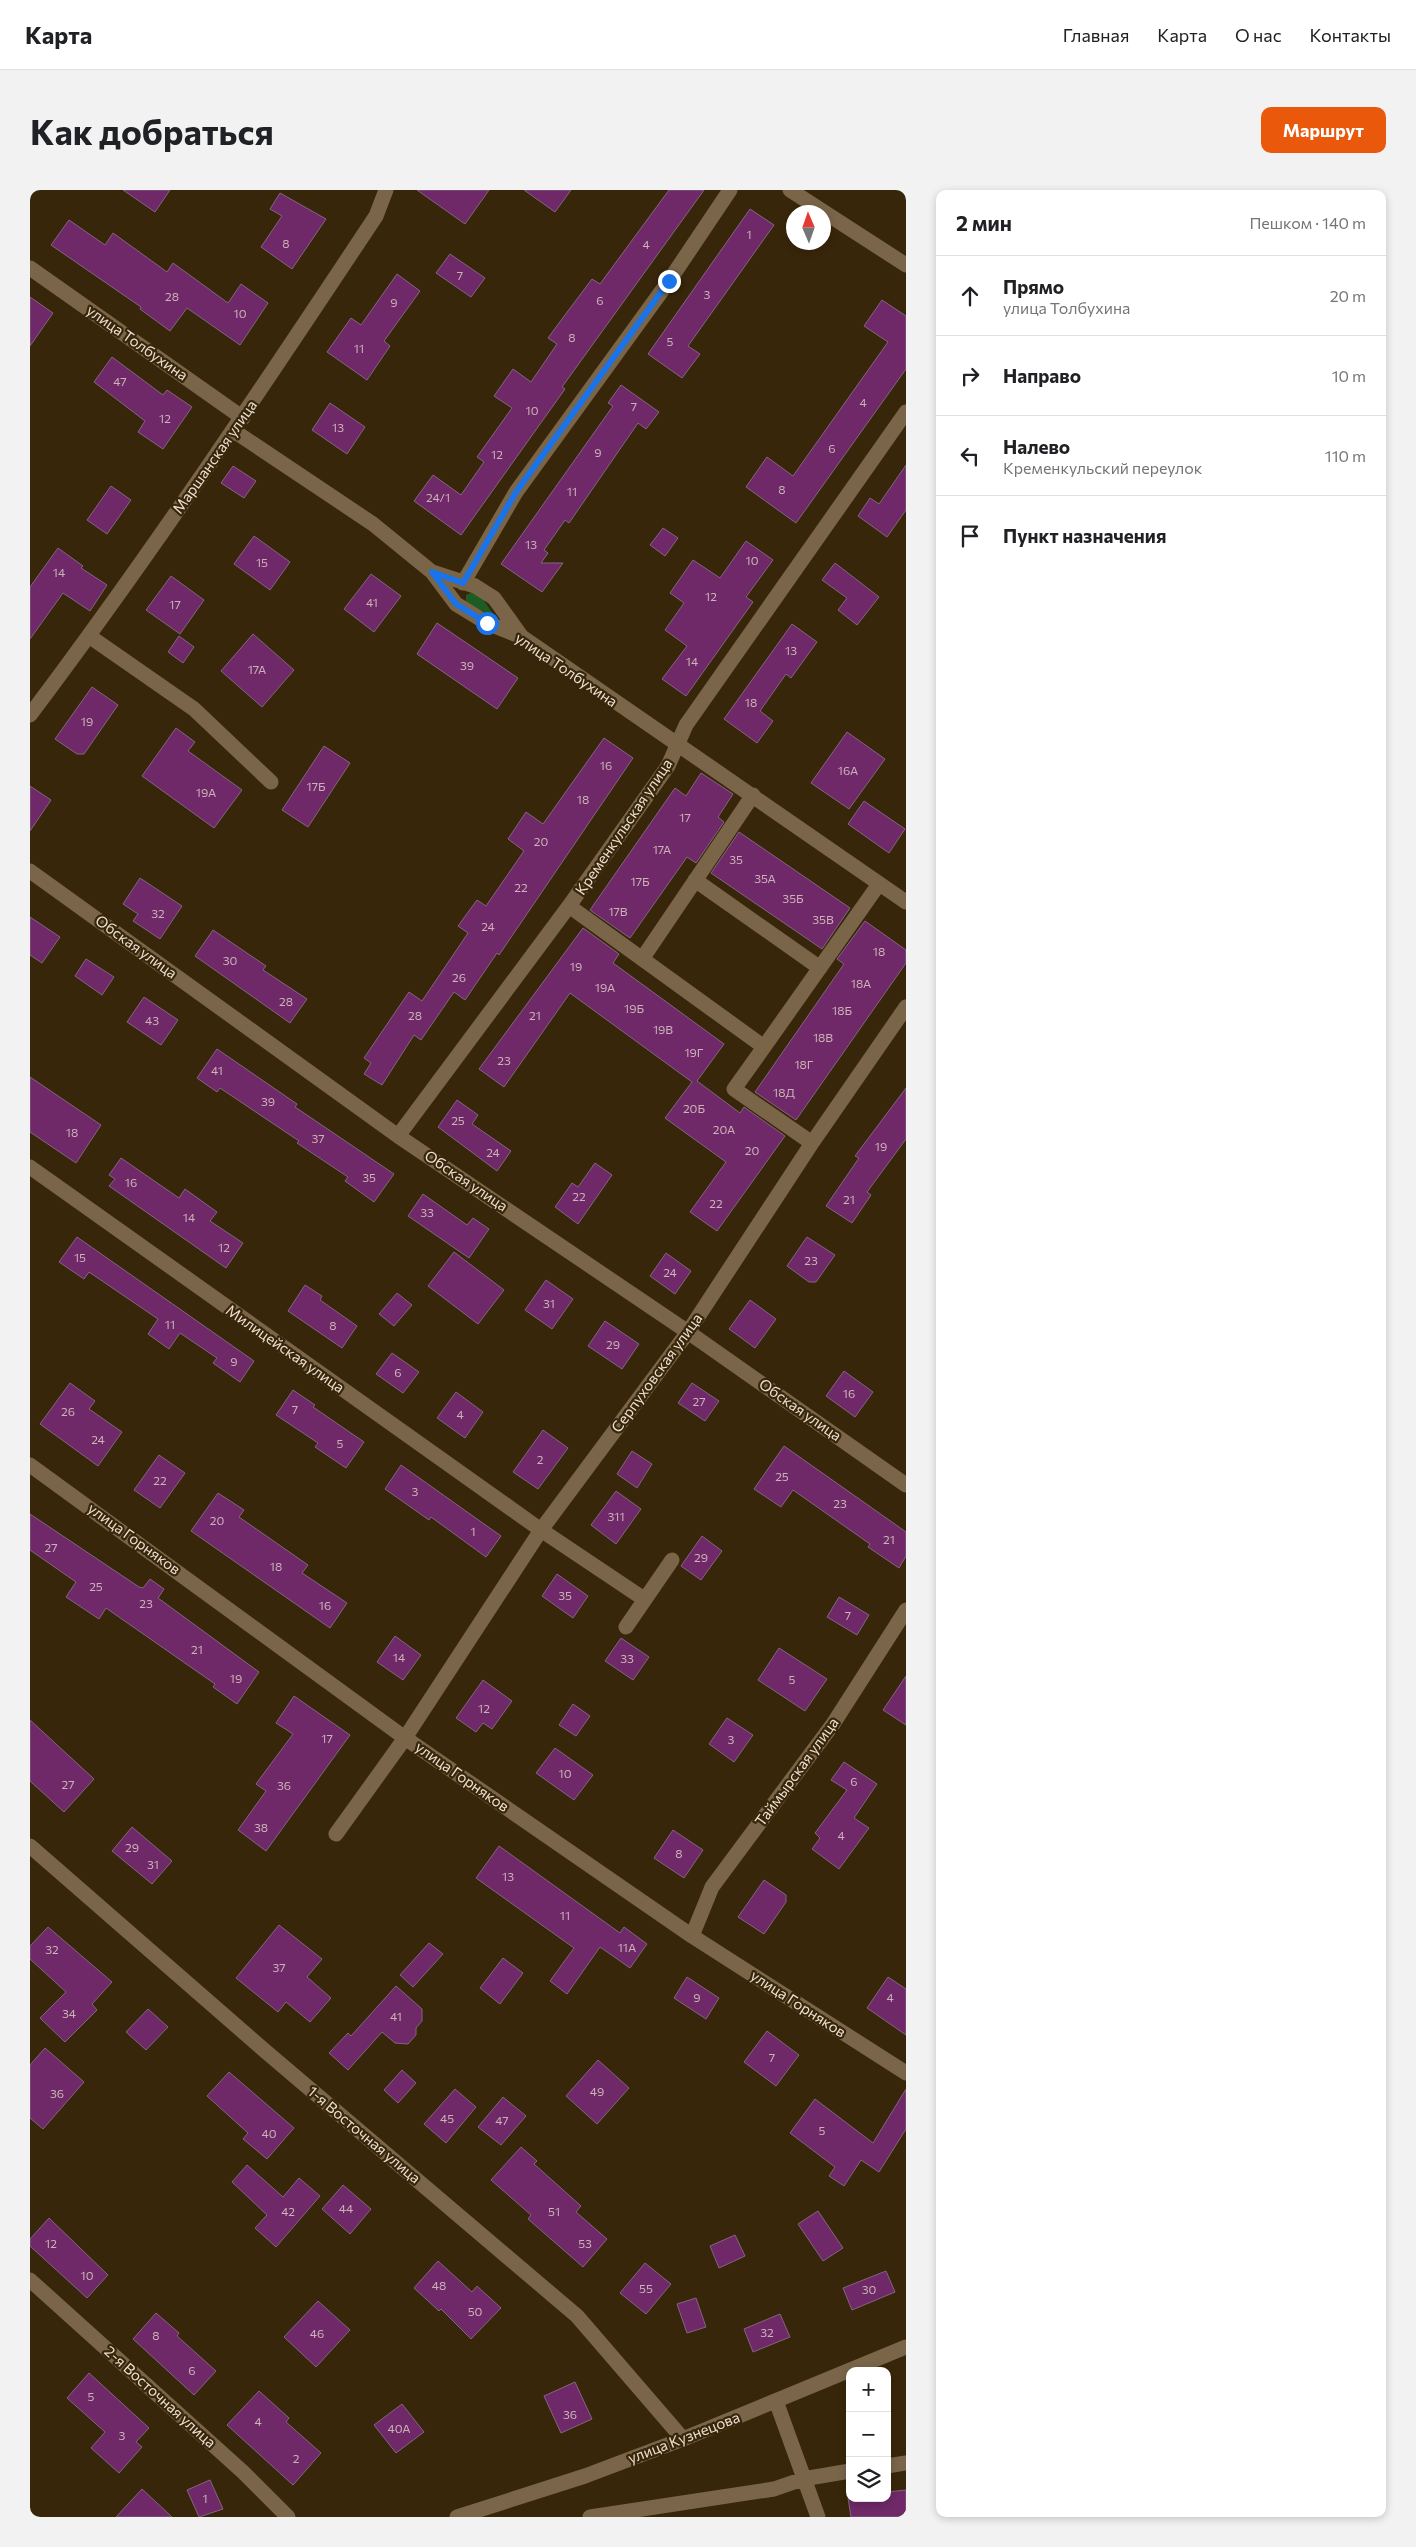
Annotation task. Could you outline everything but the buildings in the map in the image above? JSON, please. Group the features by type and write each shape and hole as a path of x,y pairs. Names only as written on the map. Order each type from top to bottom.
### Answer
{"street":[{"name":"Маршанская улица","path":"30,715 89,636 243,418 376,216 386,190"},
{"path":"463,583 516,492 669,281 730,190"},
{"path":"790,190 906,266"},
{"name":"улица Толбухина","path":"30,268 243,418"},
{"name":"Кременкульская улица","path":"398,1136 569,906 668,766 686,725 906,412"},
{"name":"улица Толбухина","path":"234,431 373,524 432,572 456,604 487,623 522,637 677,746 753,795 906,902"},
{"path":"432,572 475,586 494,598 522,637"},
{"path":"89,636 194,709 271,782"},
{"path":"642,959 753,795"},
{"name":"Обская улица","path":"30,871 398,1136 688,1332 906,1485"},
{"path":"695,880 820,968"},
{"path":"812,1143 734,1089 879,884"},
{"path":"569,906 764,1047"},
{"name":"Серпуховская улица","path":"336,1834 405,1738 541,1530 688,1332 812,1143 906,1006"},
{"name":"Милицейская улица","path":"30,1167 541,1530 644,1599"},
{"name":"улица Горняков","path":"30,1465 405,1738 692,1936 906,2073"},
{"path":"626,1627 672,1560"},
{"name":"Таймырская улица","path":"692,1936 712,1887 833,1724 906,1610"},
{"name":"1-я Восточная улица","path":"30,1846 264,2050 577,2316 683,2439"},
{"name":"2-я Восточная улица","path":"30,2280 243,2472 288,2517"},
{"name":"улица Кузнецова","path":"457,2517 486,2512 683,2439 906,2348"},
{"path":"776,2401 818,2517"},
{"path":"891,2465 906,2462"},
{"path":"590,2517 774,2489 803,2479 846,2472"}],"green space":[{"path":"473,592 481,596 495,617 466,603 466,595"}],"route":[{"path":"487,623 456,604 432,572 463,583 516,492 669,281"}]}
